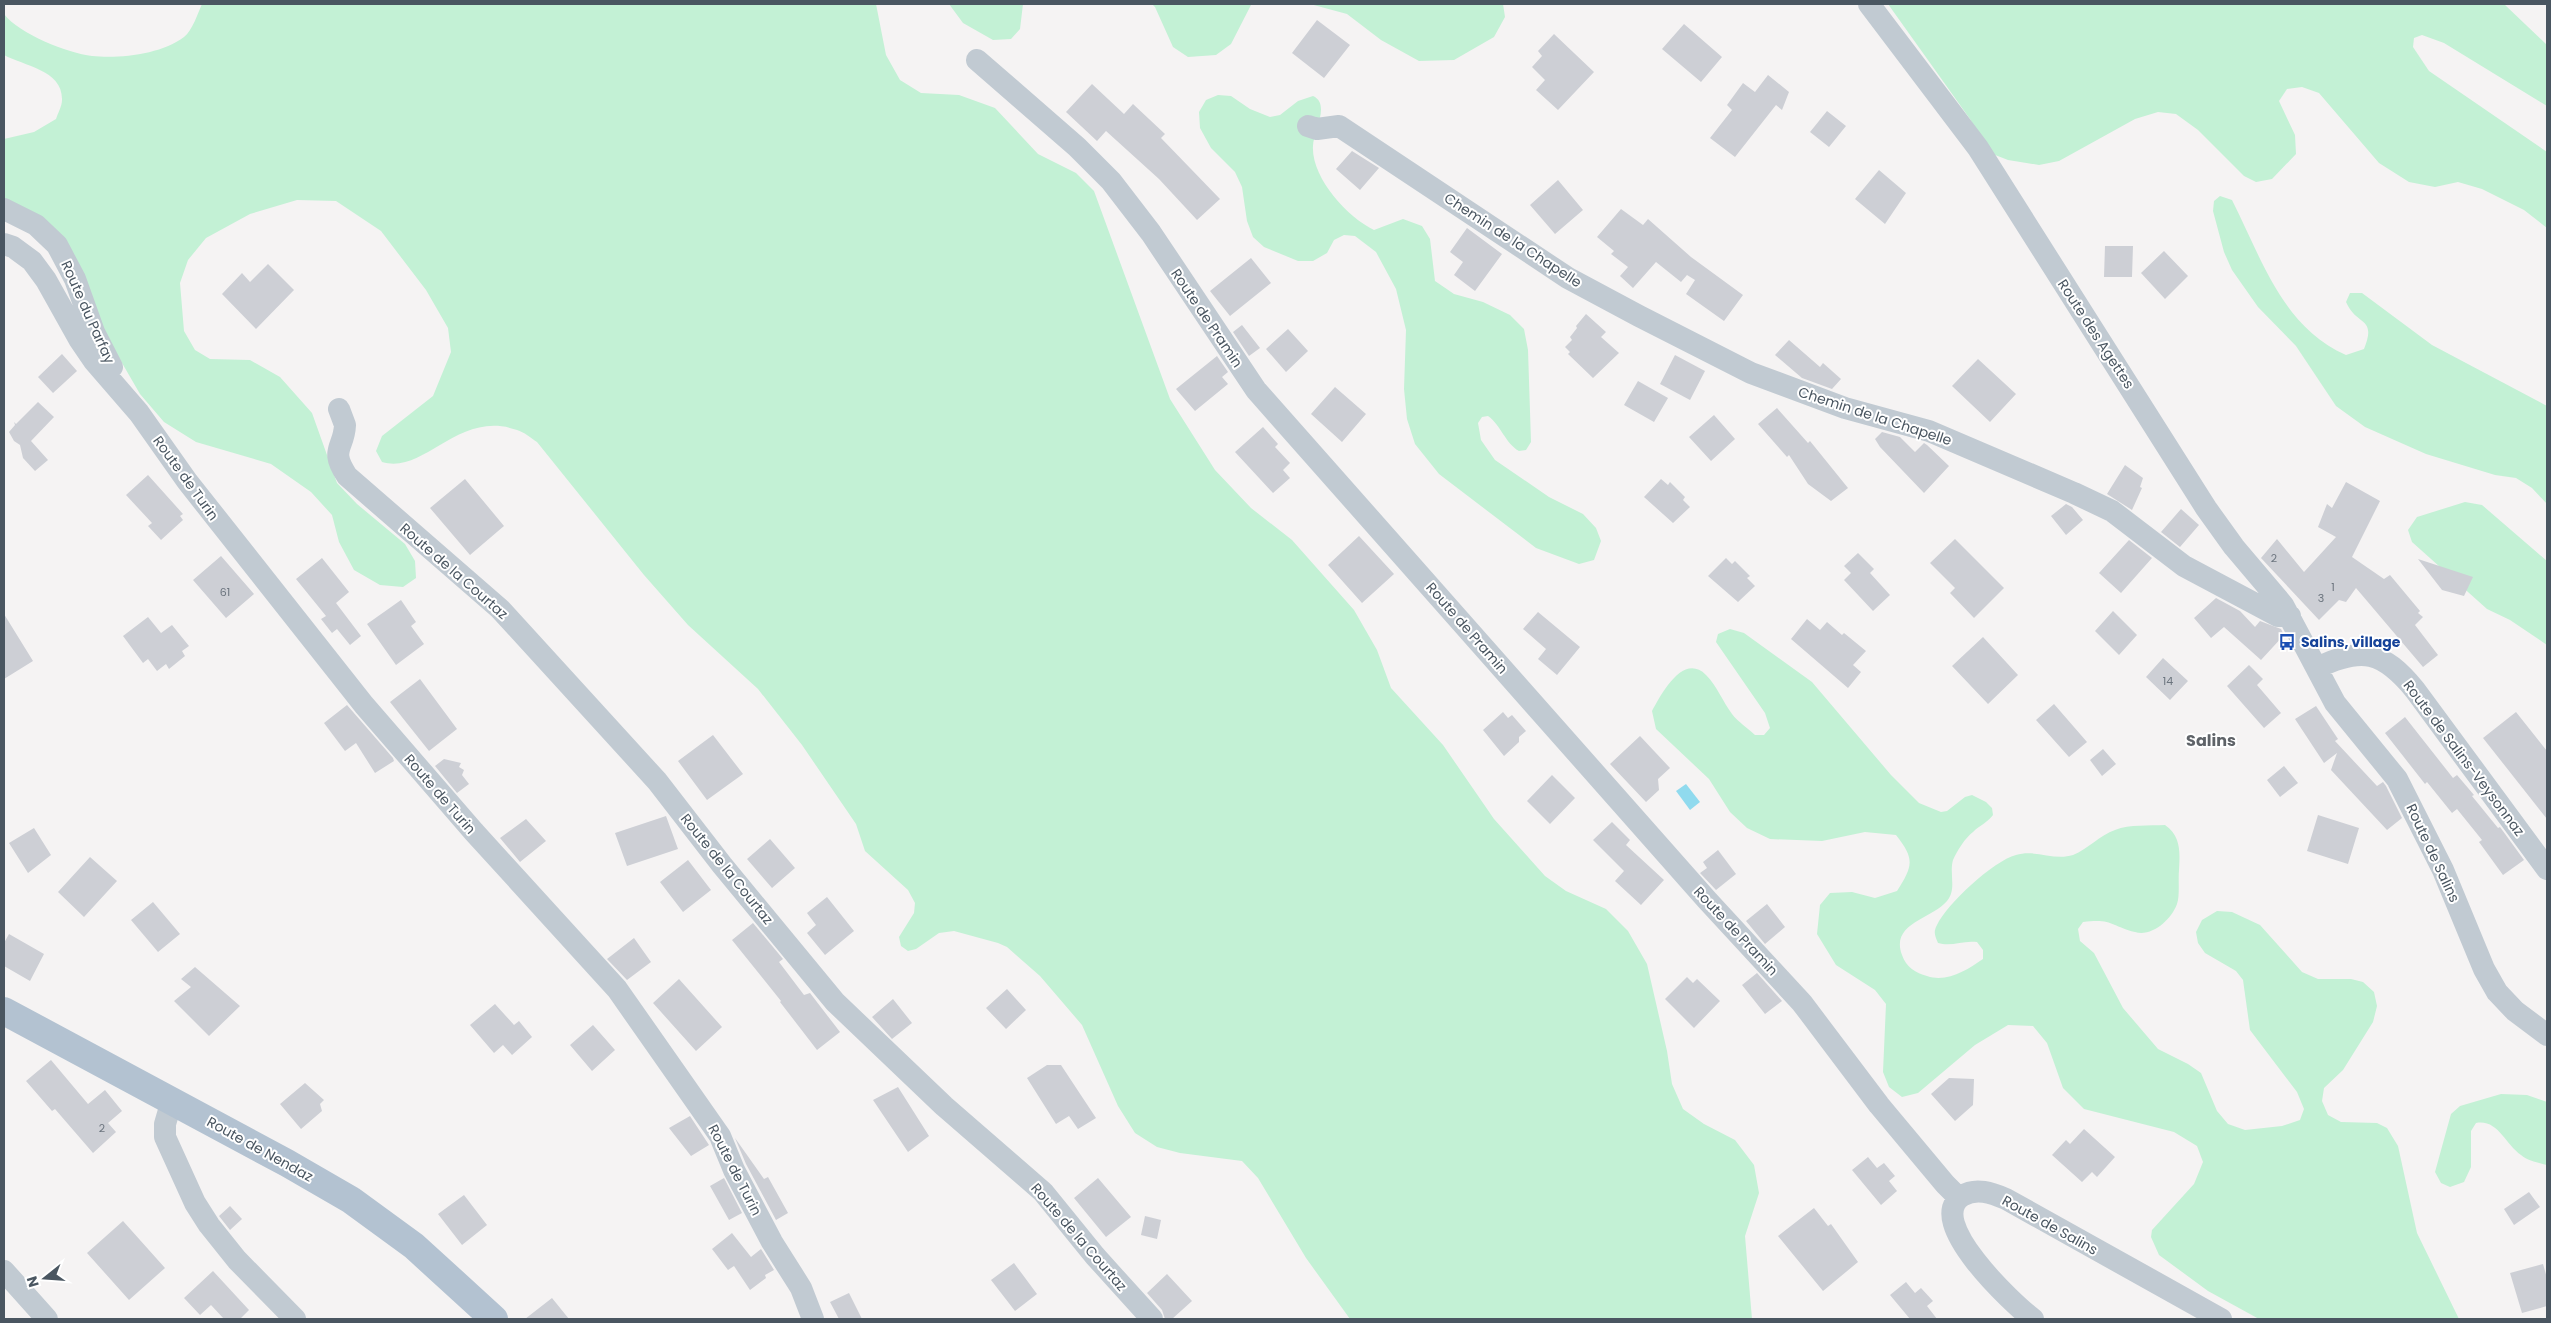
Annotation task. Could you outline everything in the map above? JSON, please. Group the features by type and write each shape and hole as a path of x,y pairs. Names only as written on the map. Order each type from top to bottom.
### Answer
{"main road":[{"name":"Route de Nendaz","path":"4,1011 172,1100 351,1200 414,1246 494,1319"}],"street":[{"name":"Route des Agettes","path":"1869,4 1978,148 2206,508 2234,547 2290,616 2317,668"},
{"name":"Route de Pramin","path":"977,60 1077,147 1111,181 1151,233 1256,390 1688,878 1802,1003 1885,1112 1959,1198"},
{"name":"Chemin de la Chapelle","path":"1308,126 1317,130 1339,126 1568,278 1752,372 1844,408 1930,431 2074,493 2112,511 2184,566 2210,581 2278,616 2290,616"},
{"name":"Route du Parfay","path":"4,209 36,225 57,245 75,279 94,332 116,374 114,383"},
{"name":"Route de Turin","path":"4,244 13,247 32,261 46,280 79,339 94,361 139,413 186,481 364,704 474,832 617,989 720,1136 734,1170 772,1242 801,1288 813,1319"},
{"name":"Route de la Courtaz","path":"339,409 345,425 338,445 338,457 347,476 500,609 657,781 722,865 835,1002 944,1106 1044,1192 1095,1256 1152,1319"},
{"name":"Route de Salins-Veysonnaz","path":"2317,668 2344,656 2360,654 2378,658 2393,666 2415,690 2547,868"},
{"name":"Route de Salins","path":"2317,668 2335,704 2389,767 2406,794 2444,870 2484,969 2497,992 2515,1012 2547,1035"},
{"path":"172,1100 165,1124 165,1137 195,1203 236,1260 295,1319"},
{"name":"Route de Salins","path":"1959,1198 1979,1191 2006,1199 2221,1319"},
{"path":"1959,1198 1952,1210 1953,1223 1959,1236 1981,1268 2033,1319"},
{"path":"4,1271 47,1319"}],"green space":[{"path":"202,4 876,4 886,55 900,80 921,93 959,95 995,108 1038,154 1076,173 1094,191 1170,399 1215,470 1251,508 1292,540 1354,610 1377,650 1391,688 1443,745 1494,819 1545,876 1566,891 1606,909 1628,931 1647,964 1667,1051 1672,1084 1683,1109 1704,1124 1735,1140 1754,1165 1759,1193 1745,1236 1752,1319 1350,1319 1306,1258 1258,1178 1242,1161 1180,1153 1157,1147 1135,1133 1118,1106 1082,1025 1040,976 1007,947 954,931 939,933 916,949 908,951 901,946 899,937 914,913 915,903 908,890 865,851 856,824 802,745 758,689 688,625 644,575 537,442 517,430 496,426 477,428 460,434 413,460 398,463 382,462 376,451 382,436 433,396 451,352 448,328 426,290 381,231 336,201 297,200 250,214 206,238 188,260 180,283 184,331 195,350 210,359 250,360 280,377 312,413 337,483 357,504 405,544 415,561 416,578 403,587 380,585 354,570 339,542 332,515 311,492 271,464 196,442 164,422 140,394 100,325 43,244 4,211 4,139 34,132 56,119 62,100 61,90 49,75 4,55 4,14 21,29 58,47 92,56 115,57 153,51 175,43 190,31"},
{"path":"949,4 1023,4 1020,29 1011,39 993,40 963,23"},
{"path":"1152,4 1254,4 1251,5 1231,44 1216,55 1188,57 1173,47"},
{"path":"1310,4 1503,4 1505,17 1494,37 1454,60 1419,61 1381,40 1347,14"},
{"path":"1888,4 2504,4 2547,45 2547,106 2444,43 2422,35 2414,38 2413,47 2429,71 2547,152 2547,228 2524,210 2482,189 2458,182 2435,187 2409,182 2379,163 2319,93 2302,87 2287,89 2279,101 2295,135 2296,154 2272,179 2256,182 2244,176 2198,130 2176,114 2158,112 2135,119 2059,161 2039,165 2008,160 1990,153 1970,119"},
{"path":"1218,95 1231,96 1250,109 1270,117 1280,115 1298,101 1313,96 1321,105 1320,119 1313,146 1314,158 1324,183 1342,206 1374,230 1403,219 1422,226 1430,239 1435,281 1454,294 1483,302 1510,315 1524,329 1528,350 1531,442 1526,450 1519,451 1514,448 1488,416 1482,417 1478,423 1481,440 1495,460 1549,497 1583,514 1596,528 1601,541 1594,560 1579,564 1536,548 1439,474 1415,444 1407,419 1404,389 1406,330 1396,289 1376,252 1355,236 1344,235 1334,240 1327,253 1313,261 1298,261 1264,247 1253,237 1247,221 1242,187 1235,172 1211,148 1200,128 1199,112 1206,100"},
{"path":"2220,196 2232,200 2264,267 2289,309 2305,327 2324,343 2346,355 2364,349 2367,339 2367,326 2350,310 2346,302 2350,293 2362,293 2432,345 2547,406 2547,504 2532,488 2516,478 2495,475 2426,454 2365,427 2336,406 2296,346 2258,307 2232,270 2224,252 2213,211 2214,201"},
{"path":"2465,502 2482,505 2547,561 2547,645 2510,620 2487,609 2412,542 2408,530 2417,517"},
{"path":"1730,629 1744,633 1812,682 1891,775 1919,803 1941,812 1947,811 1965,797 1972,795 1986,802 1992,808 1993,815 1967,838 1953,860 1952,892 1947,901 1914,923 1902,936 1900,944 1902,955 1906,963 1915,971 1934,978 1949,977 1964,971 1983,959 1983,950 1977,942 1938,943 1935,930 1942,916 1960,895 1984,874 2006,859 2030,853 2059,857 2073,855 2104,835 2121,828 2165,825 2177,839 2179,851 2178,900 2170,916 2154,930 2141,933 2106,922 2083,922 2078,929 2080,941 2094,953 2123,1008 2158,1049 2188,1064 2201,1073 2217,1111 2228,1124 2245,1130 2282,1126 2300,1120 2304,1109 2297,1092 2250,1030 2243,980 2236,971 2205,953 2198,943 2196,932 2202,920 2217,911 2232,912 2260,925 2302,972 2318,979 2351,979 2363,982 2374,992 2377,1006 2373,1022 2343,1070 2324,1088 2322,1101 2328,1115 2341,1122 2377,1123 2387,1128 2398,1146 2417,1233 2459,1319 2259,1319 2208,1291 2159,1255 2151,1237 2152,1230 2194,1184 2203,1162 2197,1146 2174,1132 2084,1109 2063,1088 2047,1043 2033,1026 2008,1025 1975,1045 1918,1093 1902,1097 1889,1087 1883,1072 1886,1004 1875,990 1836,965 1817,934 1820,905 1830,893 1852,892 1875,898 1897,891 1909,869 1910,863 1902,843 1896,835 1865,832 1822,841 1770,839 1747,828 1730,812 1709,779 1656,729 1652,711 1674,678 1681,672 1689,669 1697,669 1706,675 1732,714 1755,735 1764,735 1770,728 1765,713 1716,642 1718,634"},
{"path":"2501,1094 2527,1095 2547,1102 2547,1165 2524,1157 2515,1150 2496,1128 2484,1123 2476,1123 2471,1131 2471,1167 2464,1182 2450,1187 2441,1183 2435,1172 2451,1114 2460,1106"}],"water":[{"path":"1686,784 1700,802 1690,810 1676,791"}],"building":[{"path":"1317,20 1350,45 1324,78 1292,53"},
{"path":"1684,24 1722,57 1701,82 1662,49"},
{"path":"1554,34 1594,72 1558,110 1536,90 1545,80 1532,67 1542,56 1538,51"},
{"path":"1768,75 1789,92 1782,110 1776,105 1735,157 1710,138 1732,110 1727,105 1743,83 1755,92"},
{"path":"1092,84 1124,114 1133,104 1165,134 1161,138 1220,199 1197,220 1159,179 1106,131 1097,141 1066,112"},
{"path":"1827,111 1846,126 1829,147 1810,132"},
{"path":"1352,151 1379,168 1360,190 1336,169"},
{"path":"1879,170 1906,193 1885,224 1855,199"},
{"path":"1558,180 1583,210 1555,234 1530,205"},
{"path":"1621,209 1643,225 1648,219 1691,257 1743,295 1724,321 1686,294 1695,280 1687,275 1681,282 1656,262 1633,288 1620,276 1628,267 1611,254 1614,251 1597,237"},
{"path":"1467,228 1502,254 1475,291 1454,275 1463,262 1450,252"},
{"path":"2105,246 2133,246 2132,277 2104,277"},
{"path":"2164,251 2188,276 2165,299 2141,273"},
{"path":"1251,258 1271,283 1230,316 1210,291"},
{"path":"268,264 294,290 256,329 222,294 242,273 250,282"},
{"path":"1586,314 1606,332 1601,337 1619,353 1593,378 1568,354 1570,352 1565,347 1572,340 1570,337"},
{"path":"1242,325 1260,348 1249,356 1233,332"},
{"path":"1288,329 1308,351 1286,372 1266,349"},
{"path":"1789,340 1820,367 1823,363 1841,379 1832,389 1802,378 1775,355"},
{"path":"62,354 77,371 53,393 38,377"},
{"path":"1675,355 1705,371 1690,400 1660,384"},
{"path":"1217,356 1228,372 1222,377 1228,384 1195,411 1176,389"},
{"path":"1978,359 2016,394 1990,422 1952,386"},
{"path":"1638,381 1668,398 1654,422 1624,405"},
{"path":"1335,387 1366,414 1342,442 1311,414"},
{"path":"38,402 54,417 31,441 48,460 35,471 23,458 20,445 14,441 9,432 15,425 14,422 16,424"},
{"path":"1777,408 1808,443 1810,441 1848,488 1831,501 1808,484 1789,455 1787,457 1758,424"},
{"path":"1714,415 1735,439 1711,461 1689,437"},
{"path":"1263,427 1278,444 1275,447 1290,463 1283,470 1290,478 1273,493 1235,452"},
{"path":"1882,432 1900,437 1915,452 1924,443 1949,466 1924,493 1880,447 1875,439"},
{"path":"2125,465 2143,478 2140,487 2142,488 2132,510 2107,494"},
{"path":"148,475 183,514 180,516 183,520 161,540 148,526 152,523 126,495"},
{"path":"465,479 504,526 470,555 430,508"},
{"path":"1661,479 1668,485 1670,482 1685,497 1683,500 1690,507 1673,523 1644,497"},
{"path":"2346,482 2380,501 2352,557 2384,579 2390,575 2420,611 2418,613 2423,617 2415,625 2438,655 2423,667 2356,588 2346,602 2339,600 2319,620 2261,558 2277,539 2304,572 2336,537 2318,527 2327,504 2332,508"},
{"path":"2066,504 2072,507 2083,520 2066,535 2051,516"},
{"path":"2181,509 2199,525 2180,547 2161,532"},
{"path":"1359,536 1394,574 1362,603 1328,565"},
{"path":"1955,539 2004,588 1974,618 1950,593 1955,588 1930,563"},
{"path":"2129,540 2152,558 2121,593 2099,573"},
{"path":"1858,553 1874,569 1870,573 1890,595 1873,611 1844,580 1851,573 1844,566"},
{"path":"221,556 254,594 226,618 193,580"},
{"path":"322,558 349,592 336,603 361,636 350,645 337,629 332,633 321,619 326,616 296,579"},
{"path":"1726,558 1732,564 1735,561 1750,576 1747,578 1755,586 1738,602 1708,576"},
{"path":"2418,559 2473,577 2464,596 2442,590"},
{"path":"2216,598 2240,611 2255,627 2260,621 2281,629 2284,635 2261,660 2224,627 2211,638 2194,618"},
{"path":"401,600 416,622 411,626 424,644 396,665 367,624"},
{"path":"2113,611 2137,635 2119,655 2095,631"},
{"path":"1538,612 1580,647 1557,675 1538,659 1546,649 1523,629"},
{"path":"4,614 33,661 4,679"},
{"path":"148,617 161,633 172,625 189,646 182,651 185,656 169,669 166,664 157,671 148,659 143,663 123,636"},
{"path":"1807,619 1820,630 1827,622 1866,651 1853,665 1861,672 1848,688 1791,639"},
{"path":"1983,637 2018,675 1988,704 1952,666"},
{"path":"2163,658 2188,681 2170,700 2146,677"},
{"path":"2249,665 2263,679 2257,685 2281,713 2264,728 2227,686"},
{"path":"420,679 457,729 429,751 390,702"},
{"path":"2054,704 2087,742 2069,757 2036,720"},
{"path":"347,705 393,758 394,761 375,773 356,743 345,751 324,723"},
{"path":"2316,706 2338,739 2335,741 2377,786 2383,782 2386,786 2402,818 2387,830 2331,770 2337,753 2324,763 2295,719"},
{"path":"1503,712 1508,718 1512,715 1526,731 1519,737 1519,742 1504,756 1483,730"},
{"path":"2516,712 2547,751 2547,819 2483,738"},
{"path":"2405,717 2453,778 2457,775 2474,795 2472,796 2498,828 2500,827 2524,860 2503,875 2479,842 2482,840 2457,809 2452,813 2427,782 2425,784 2385,733"},
{"path":"713,735 743,774 707,800 678,761"},
{"path":"1640,736 1670,768 1658,779 1659,790 1646,802 1610,764"},
{"path":"2103,749 2116,764 2102,776 2090,760"},
{"path":"444,759 461,763 459,767 464,770 462,775 469,784 457,793 435,766"},
{"path":"2284,766 2298,783 2280,797 2267,780"},
{"path":"1552,775 1575,798 1550,824 1527,801"},
{"path":"2318,815 2359,828 2348,864 2307,851"},
{"path":"666,816 678,849 627,866 615,833"},
{"path":"526,819 546,841 520,862 500,838"},
{"path":"1612,822 1630,840 1626,845 1664,880 1641,905 1615,881 1624,871 1593,840"},
{"path":"34,828 51,855 28,873 9,843"},
{"path":"770,839 795,868 772,888 747,859"},
{"path":"1718,850 1736,874 1716,890 1700,873 1707,868 1703,862"},
{"path":"90,857 117,881 84,917 58,892"},
{"path":"688,860 711,890 683,912 660,882"},
{"path":"827,897 854,931 825,955 807,933 816,925 807,913"},
{"path":"153,902 180,934 158,952 131,920"},
{"path":"1767,904 1785,927 1765,944 1746,921"},
{"path":"753,923 783,959 779,962 804,995 810,993 840,1032 817,1050 732,940"},
{"path":"9,934 44,954 30,981 4,966 4,943"},
{"path":"634,938 651,962 627,980 607,959"},
{"path":"195,967 240,1006 209,1036 174,1001 191,987 181,979"},
{"path":"1757,973 1782,1001 1765,1014 1742,985"},
{"path":"1687,977 1693,983 1697,979 1720,1001 1694,1028 1665,999"},
{"path":"679,979 722,1027 696,1051 653,1003"},
{"path":"1007,989 1026,1010 1006,1029 986,1008"},
{"path":"893,999 912,1023 892,1039 872,1017"},
{"path":"495,1004 514,1025 519,1021 532,1037 512,1055 503,1045 494,1053 470,1025"},
{"path":"593,1025 615,1050 592,1071 570,1045"},
{"path":"51,1060 88,1104 105,1090 122,1111 108,1123 116,1132 93,1153 55,1109 52,1111 26,1081"},
{"path":"1047,1065 1061,1065 1096,1118 1078,1129 1069,1116 1056,1124 1027,1078"},
{"path":"1949,1078 1974,1079 1973,1105 1955,1121 1931,1094"},
{"path":"305,1083 324,1100 320,1104 322,1111 301,1129 280,1104"},
{"path":"898,1087 929,1136 908,1152 873,1100"},
{"path":"690,1116 709,1145 691,1156 669,1128"},
{"path":"2084,1129 2115,1157 2097,1177 2092,1172 2082,1182 2052,1155 2066,1140 2070,1144"},
{"path":"735,1138 764,1179 768,1177 788,1213 776,1220 746,1164"},
{"path":"1868,1157 1877,1168 1884,1163 1895,1176 1889,1181 1897,1191 1881,1205 1852,1170"},
{"path":"724,1178 742,1213 729,1220 710,1186"},
{"path":"1098,1178 1131,1217 1106,1237 1074,1198"},
{"path":"2529,1192 2540,1207 2514,1225 2504,1209"},
{"path":"464,1195 487,1225 462,1245 438,1214"},
{"path":"230,1206 242,1219 230,1230 219,1216"},
{"path":"1814,1208 1828,1226 1831,1224 1858,1262 1823,1291 1778,1236"},
{"path":"1145,1216 1161,1220 1157,1239 1141,1235"},
{"path":"123,1221 165,1268 129,1300 87,1253"},
{"path":"732,1233 751,1257 761,1249 774,1270 765,1275 766,1278 750,1290 734,1266 728,1270 712,1249"},
{"path":"1014,1263 1037,1294 1015,1311 991,1280"},
{"path":"2543,1264 2547,1278 2547,1306 2522,1313 2510,1273"},
{"path":"213,1271 249,1310 240,1319 224,1319 211,1305 200,1315 184,1298"},
{"path":"1167,1274 1192,1301 1172,1319 1165,1319 1162,1310 1147,1293"},
{"path":"1906,1282 1915,1293 1921,1288 1933,1301 1927,1306 1937,1319 1910,1319 1890,1295"},
{"path":"849,1293 862,1319 839,1319 830,1302"},
{"path":"552,1298 569,1319 525,1319"}],"place":[{"name":"Salins, village","path":"2287,642"}],"district":[{"name":"Salins","path":"2211,740"}]}
